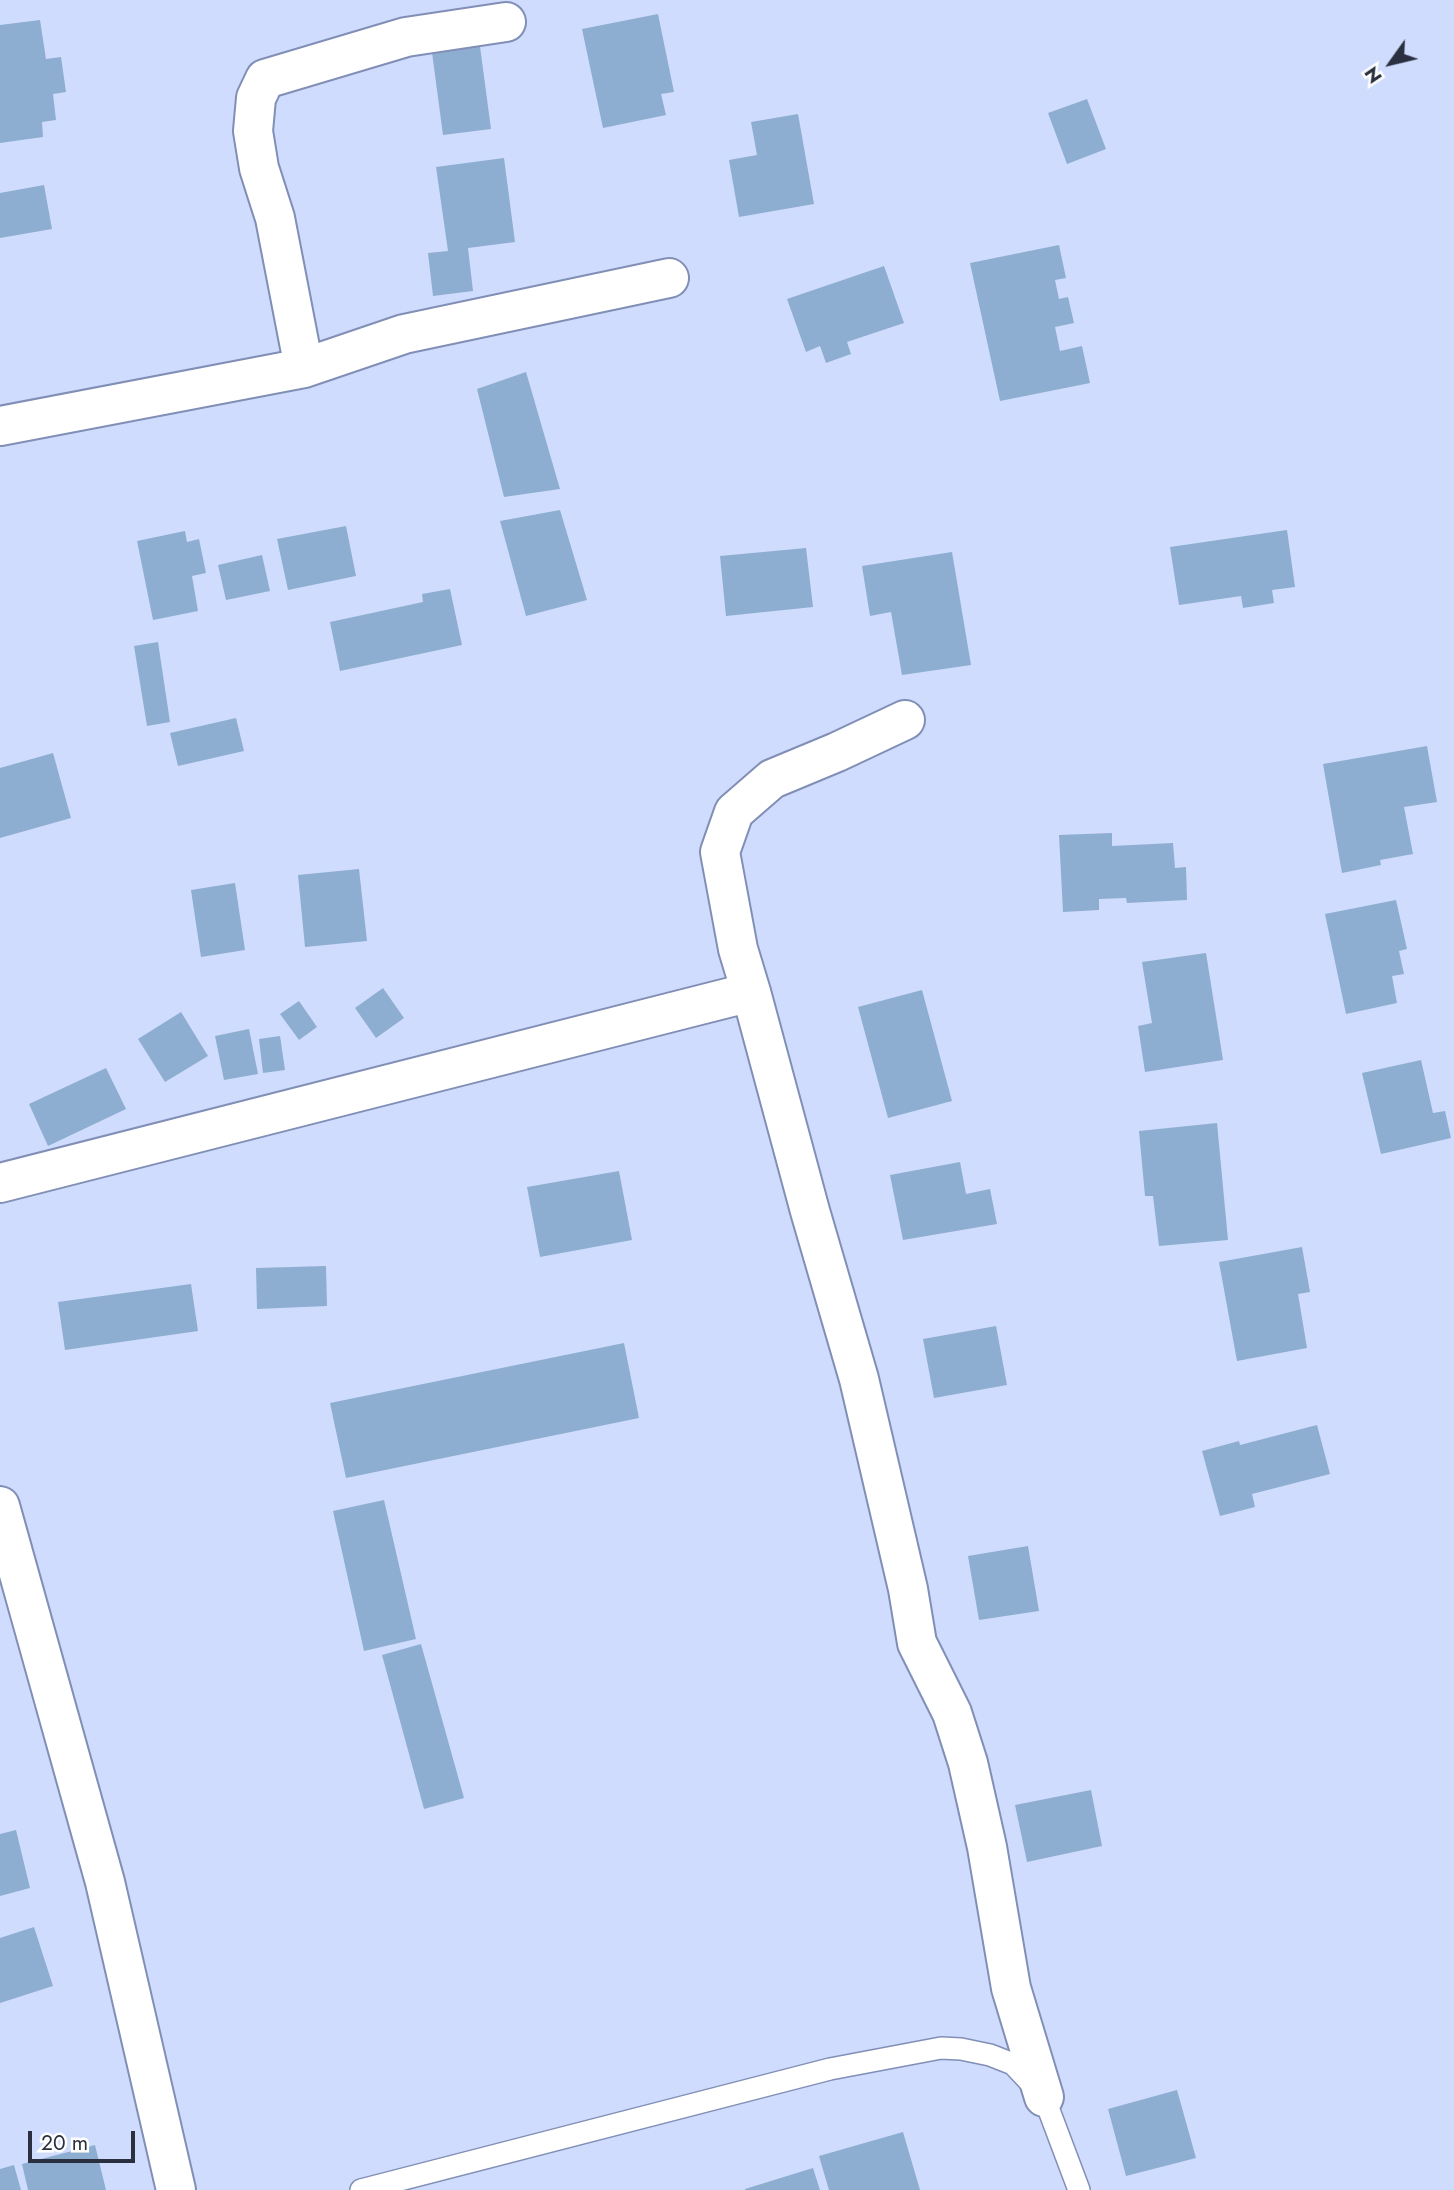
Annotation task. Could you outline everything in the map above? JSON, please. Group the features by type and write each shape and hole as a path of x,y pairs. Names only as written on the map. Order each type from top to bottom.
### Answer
{"street":[{"path":"304,368 275,218 259,168 253,131 256,98 265,79 406,37 506,22"},
{"path":"0,426 304,368 404,334 668,278"},
{"path":"905,720 772,779 734,812 720,852 738,949 859,1379 908,1589 917,1643 952,1713 968,1763 987,1847 1011,1988 1044,2097"},
{"path":"0,1183 751,992"},
{"path":"0,1506 105,1882 176,2190"}],"lane":[{"path":"362,2190 830,2069 941,2048 990,2055 1013,2064 1044,2097 1079,2190"}],"building":[{"path":"658,14 674,92 661,94 666,115 603,128 582,29"},
{"path":"40,20 46,59 61,57 66,92 53,94 56,120 42,122 43,137 0,143 0,25"},
{"path":"479,39 491,129 443,135 431,45"},
{"path":"1087,99 1106,149 1067,164 1048,113"},
{"path":"798,114 814,204 739,217 729,160 757,155 751,122"},
{"path":"504,158 515,242 468,248 473,291 433,296 428,253 448,251 436,167"},
{"path":"44,185 52,229 0,238 0,193"},
{"path":"1059,245 1066,278 1055,280 1059,299 1068,297 1074,323 1055,327 1060,351 1082,346 1090,383 1000,401 970,263"},
{"path":"884,266 904,323 847,342 851,354 826,363 820,346 806,352 787,299"},
{"path":"526,372 560,489 504,497 477,389"},
{"path":"560,510 587,600 526,616 500,521"},
{"path":"346,526 356,576 288,590 277,539"},
{"path":"1287,530 1295,587 1272,590 1274,603 1243,608 1241,596 1179,605 1170,547"},
{"path":"185,531 187,542 199,539 206,573 192,576 198,611 153,620 137,541"},
{"path":"806,548 813,607 726,616 720,556"},
{"path":"952,552 971,665 902,675 891,612 870,616 862,566"},
{"path":"262,555 270,591 226,600 218,565"},
{"path":"450,589 462,645 340,671 330,622 423,602 422,594"},
{"path":"158,642 170,722 147,726 134,646"},
{"path":"236,718 244,751 178,766 170,733"},
{"path":"1427,746 1437,802 1404,807 1413,854 1380,860 1381,865 1342,873 1323,764"},
{"path":"53,753 71,818 0,838 0,768"},
{"path":"1112,833 1112,846 1173,843 1175,868 1186,867 1187,900 1127,903 1126,898 1099,899 1099,910 1063,912 1059,835"},
{"path":"359,869 367,941 305,947 298,875"},
{"path":"235,883 245,950 201,957 191,890"},
{"path":"1396,900 1407,949 1399,951 1404,974 1392,976 1397,1003 1346,1014 1325,914"},
{"path":"1206,953 1223,1060 1145,1072 1138,1026 1152,1023 1142,962"},
{"path":"383,988 404,1018 376,1038 355,1008"},
{"path":"922,990 952,1101 888,1118 858,1007"},
{"path":"299,1001 317,1027 299,1040 280,1014"},
{"path":"181,1012 208,1056 165,1082 138,1039"},
{"path":"249,1029 258,1074 224,1080 215,1036"},
{"path":"280,1036 285,1070 263,1073 259,1039"},
{"path":"1421,1060 1433,1113 1445,1111 1451,1138 1381,1154 1362,1073"},
{"path":"106,1068 126,1109 48,1146 29,1104"},
{"path":"1217,1123 1228,1240 1159,1246 1153,1196 1145,1196 1139,1131"},
{"path":"960,1162 966,1194 990,1189 997,1224 903,1240 890,1175"},
{"path":"619,1171 632,1240 540,1257 527,1187"},
{"path":"1302,1247 1310,1292 1298,1294 1307,1348 1237,1361 1219,1262"},
{"path":"326,1266 327,1306 257,1309 256,1268"},
{"path":"191,1284 198,1331 65,1350 58,1302"},
{"path":"996,1326 1007,1385 934,1398 923,1339"},
{"path":"624,1343 639,1418 346,1478 330,1403"},
{"path":"1317,1425 1330,1474 1252,1494 1255,1507 1220,1516 1202,1451 1239,1441 1240,1445"},
{"path":"384,1500 416,1639 364,1651 333,1511"},
{"path":"1028,1546 1039,1611 979,1620 968,1556"},
{"path":"421,1644 464,1798 424,1809 382,1655"},
{"path":"1091,1790 1102,1846 1027,1862 1015,1805"},
{"path":"16,1830 30,1888 0,1896 0,1834"},
{"path":"34,1927 53,1986 0,2003 0,1938"},
{"path":"1177,2090 1196,2158 1126,2176 1108,2109"},
{"path":"903,2132 920,2190 829,2190 819,2156"},
{"path":"95,2145 106,2190 28,2190 22,2164"},
{"path":"14,2165 21,2190 0,2190 0,2169"},
{"path":"813,2168 820,2190 745,2190 745,2189"}]}
